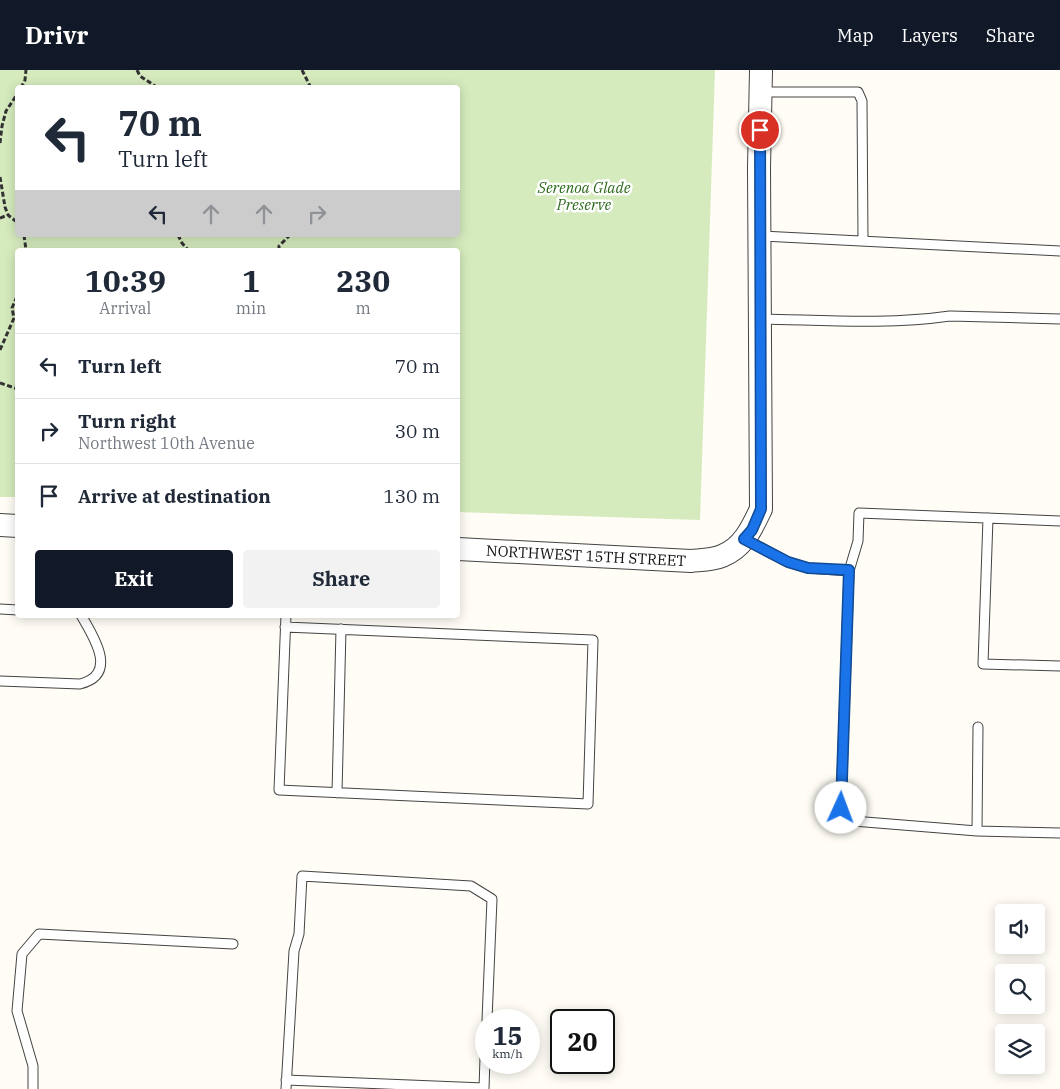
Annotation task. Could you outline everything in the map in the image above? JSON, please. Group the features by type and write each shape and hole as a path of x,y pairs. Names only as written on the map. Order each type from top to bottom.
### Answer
{"street":[{"path":"742,542 752,530 761,509 761,70"},
{"path":"0,526 15,526"},
{"name":"NORTHWEST 15TH STREET","path":"460,549 691,561 722,556 742,542"}],"lane":[{"path":"760,92 858,92 862,101 863,240"},
{"path":"760,236 1060,251"},
{"path":"760,318 845,322 950,316 1060,319"},
{"path":"1060,521 859,513 858,541 849,570 841,808 844,814 853,821 977,831 1060,833"},
{"path":"988,518 983,664 1060,666"},
{"path":"742,542 788,562 808,568 849,570"},
{"path":"0,609 15,610"},
{"path":"0,681 80,684 90,681 96,676 100,667 99,647 83,618"},
{"path":"286,618 279,790 588,804 594,640 286,627"},
{"path":"337,793 341,629"},
{"path":"977,831 978,727"},
{"path":"484,1074 484,1088 286,1084 294,950 299,934 302,876 471,886 492,899 487,1009"},
{"path":"33,1089 33,1066 17,1011 22,954 39,934 233,944"}],"path":[{"path":"22,85 26,70"},
{"path":"137,70 140,76 154,85"},
{"path":"302,70 310,85"},
{"path":"0,143 6,111 15,98"},
{"path":"0,178 5,207 8,215 15,221"},
{"path":"0,218 8,215"},
{"path":"179,237 186,248"},
{"path":"279,248 288,237"},
{"path":"0,350 14,318 12,308 15,301"},
{"path":"0,383 15,388"}],"green space":[{"name":"Serenoa Glade Preserve","path":"0,70 715,70 700,520 460,512 460,248 15,248 15,497 0,497"}],"route":[{"path":"760,130 761,509 752,530 744,539 788,562 808,568 849,570 841,808"}]}
